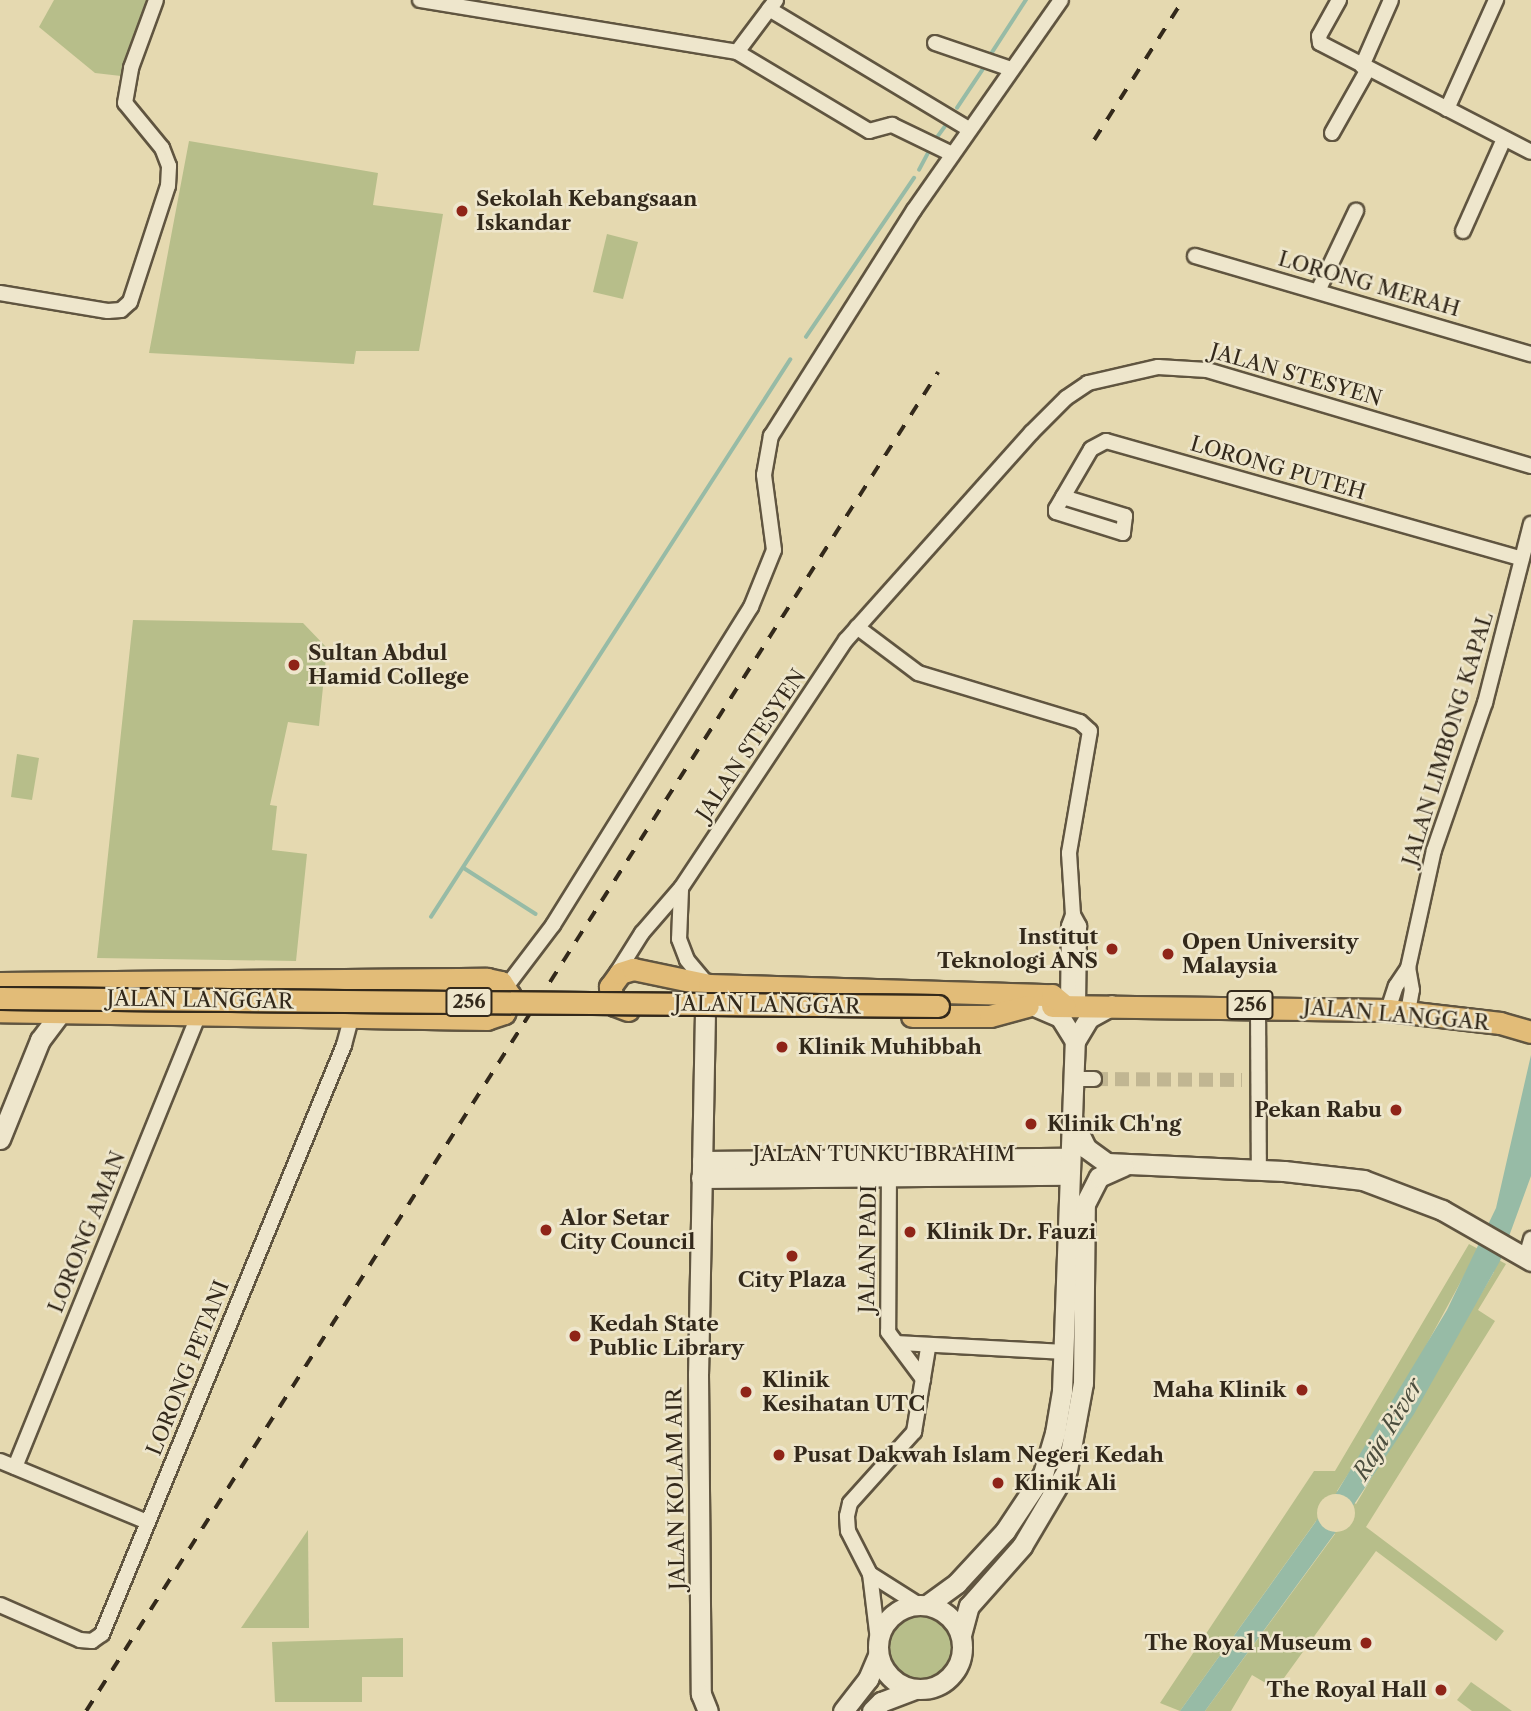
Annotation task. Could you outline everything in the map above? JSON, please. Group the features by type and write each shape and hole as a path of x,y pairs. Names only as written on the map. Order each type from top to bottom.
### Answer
{"main road":[{"path":"1070,1005 1052,995 709,985 633,969 613,980 610,997 618,1008 705,1012 968,1017 1031,1006 1060,1017 1075,1041"},
{"path":"0,983 487,979 506,987 510,1005 496,1018 10,1011"},
{"name":"JALAN LANGGAR","path":"0,998 938,1006 1258,1005 1398,1011 1530,1032"},
{"path":"842,1711 869,1679 892,1615 923,1605 983,1558 1042,1474 1062,1391 1067,1167 1075,1041 1089,1018 1112,1005"},
{"path":"10,1011 40,1040"},
{"path":"0,1139 40,1040 62,1011"},
{"name":"JALAN KOLAM AIR","path":"705,1012 701,1670 702,1702 708,1711"},
{"path":"1072,1117 1086,1148 1107,1163 1124,1166 1259,1170 1384,1186 1525,1251"},
{"path":"872,1711 881,1702 915,1689 938,1685 956,1670 962,1655 961,1635 969,1606 1033,1531 1070,1460 1085,1352 1084,1204 1099,1177 1124,1166"},
{"name":"JALAN TUNKU IBRAHIM","path":"702,1170 1067,1167"},
{"path":"923,1605 946,1613 961,1635"},
{"path":"878,1648 891,1678 915,1689"}],"street":[{"path":"0,293 108,311 121,310 130,302 168,186 169,166 162,148 125,103 131,68 156,0"},
{"path":"420,0 737,52 869,131 892,125 952,154"},
{"path":"506,987 553,925 751,607 774,550 764,475 771,436 952,154 1010,69 1062,0"},
{"path":"1339,0 1319,36 1320,43 1531,152"},
{"path":"1332,133 1365,67 1391,0"},
{"path":"1447,109 1496,0"},
{"path":"737,52 772,5 969,129"},
{"path":"935,43 1010,69"},
{"path":"1463,231 1504,139"},
{"path":"1318,291 1356,211"},
{"name":"LORONG MERAH","path":"1195,256 1531,354"},
{"name":"JALAN STESYEN","path":"613,980 642,933 681,888 857,627 1031,433 1066,398 1088,383 1158,367 1207,370 1531,466"},
{"name":"LORONG PUTEH","path":"1060,503 1091,449 1106,441 1521,559"},
{"name":"JALAN LIMBONG KAPAL","path":"1398,1011 1396,986 1408,968 1434,850 1482,715 1531,524"},
{"path":"857,627 919,673 1080,722 1090,731 1070,834 1073,915 1069,926 1070,1005"},
{"path":"681,888 679,939 693,970 709,985"},
{"path":"1258,1005 1259,1170"},
{"name":"LORONG AMAN","path":"15,1467 199,1013"},
{"name":"LORONG PETANI","path":"0,1605 80,1640 98,1638 344,1045 352,1015"},
{"path":"1073,1079 1094,1079"},
{"path":"1242,1080 1258,1080"},
{"name":"JALAN PADI","path":"890,1168 891,1339"},
{"path":"706,1390 708,1285"},
{"path":"891,1339 907,1347 1063,1352"},
{"path":"891,1339 910,1356 924,1381"},
{"path":"878,1648 870,1574 848,1531 850,1503 914,1432 928,1348"},
{"path":"0,1461 147,1522"},
{"path":"870,1574 923,1605"}],"shaded area":[{"path":"54,0 149,0 121,76 95,73 39,27"},
{"path":"189,141 378,173 373,205 443,214 419,351 356,351 354,364 149,353"},
{"path":"607,234 638,242 623,299 593,292"},
{"path":"133,620 303,623 327,648 319,726 288,722 270,805 277,806 272,850 307,854 296,961 97,958"},
{"path":"17,754 39,758 32,800 11,797"},
{"path":"1469,1244 1506,1264 1478,1310 1495,1321 1366,1527 1504,1631 1496,1641 1376,1551 1276,1689 1252,1675 1231,1711 1205,1711 1335,1534 1316,1521 1180,1711 1160,1703 1314,1471 1335,1471","holes":["1473,1259 1494,1272 1356,1504 1337,1491 1396,1401"]},
{"path":"308,1530 309,1628 241,1628"},
{"path":"919,1612 933,1615 945,1622 952,1634 955,1648 952,1662 945,1674 933,1681 919,1684 905,1681 893,1674 886,1662 883,1648 886,1634 893,1622 905,1615"},
{"path":"403,1638 403,1677 362,1677 362,1702 275,1702 272,1642"},
{"path":"1471,1682 1512,1711 1472,1711 1457,1700"}],"water":[{"name":"Raja River","path":"1531,1055 1531,1176 1500,1261 1414,1414 1335,1533 1205,1711 1180,1711 1337,1492 1447,1310 1496,1208"}],"pier":[{"path":"1336,1494 1349,1500 1355,1513 1349,1526 1336,1532 1323,1526 1317,1513 1323,1500"}],"waterway":[{"path":"991,54 1026,0"},
{"path":"957,108 985,66"},
{"path":"938,136 949,121"},
{"path":"919,170 928,153"},
{"path":"806,337 914,178"},
{"path":"431,917 790,360"},
{"path":"464,868 536,914"}],"tunnel":[{"path":"1094,1079 1242,1080"}],"railway":[{"path":"1094,140 1183,0"},
{"path":"86,1711 938,372"}],"place":[{"name":"Sekolah Kebangsaan Iskandar","path":"462,211"},
{"name":"Sultan Abdul Hamid College","path":"294,665"},
{"name":"Institut Teknologi ANS","path":"1112,949"},
{"name":"Open University Malaysia","path":"1168,954"},
{"name":"Klinik Muhibbah","path":"782,1047"},
{"name":"Pekan Rabu","path":"1396,1110"},
{"name":"Klinik Ch'ng","path":"1031,1124"},
{"name":"Alor Setar City Council","path":"546,1230"},
{"name":"Klinik Dr. Fauzi","path":"910,1232"},
{"name":"City Plaza","path":"792,1256"},
{"name":"Kedah State Public Library","path":"575,1336"},
{"name":"Maha Klinik","path":"1302,1390"},
{"name":"Klinik Kesihatan UTC","path":"746,1392"},
{"name":"Pusat Dakwah Islam Negeri Kedah","path":"779,1455"},
{"name":"Klinik Ali","path":"998,1483"},
{"name":"The Royal Museum","path":"1366,1643"},
{"name":"The Royal Hall","path":"1441,1690"}]}
